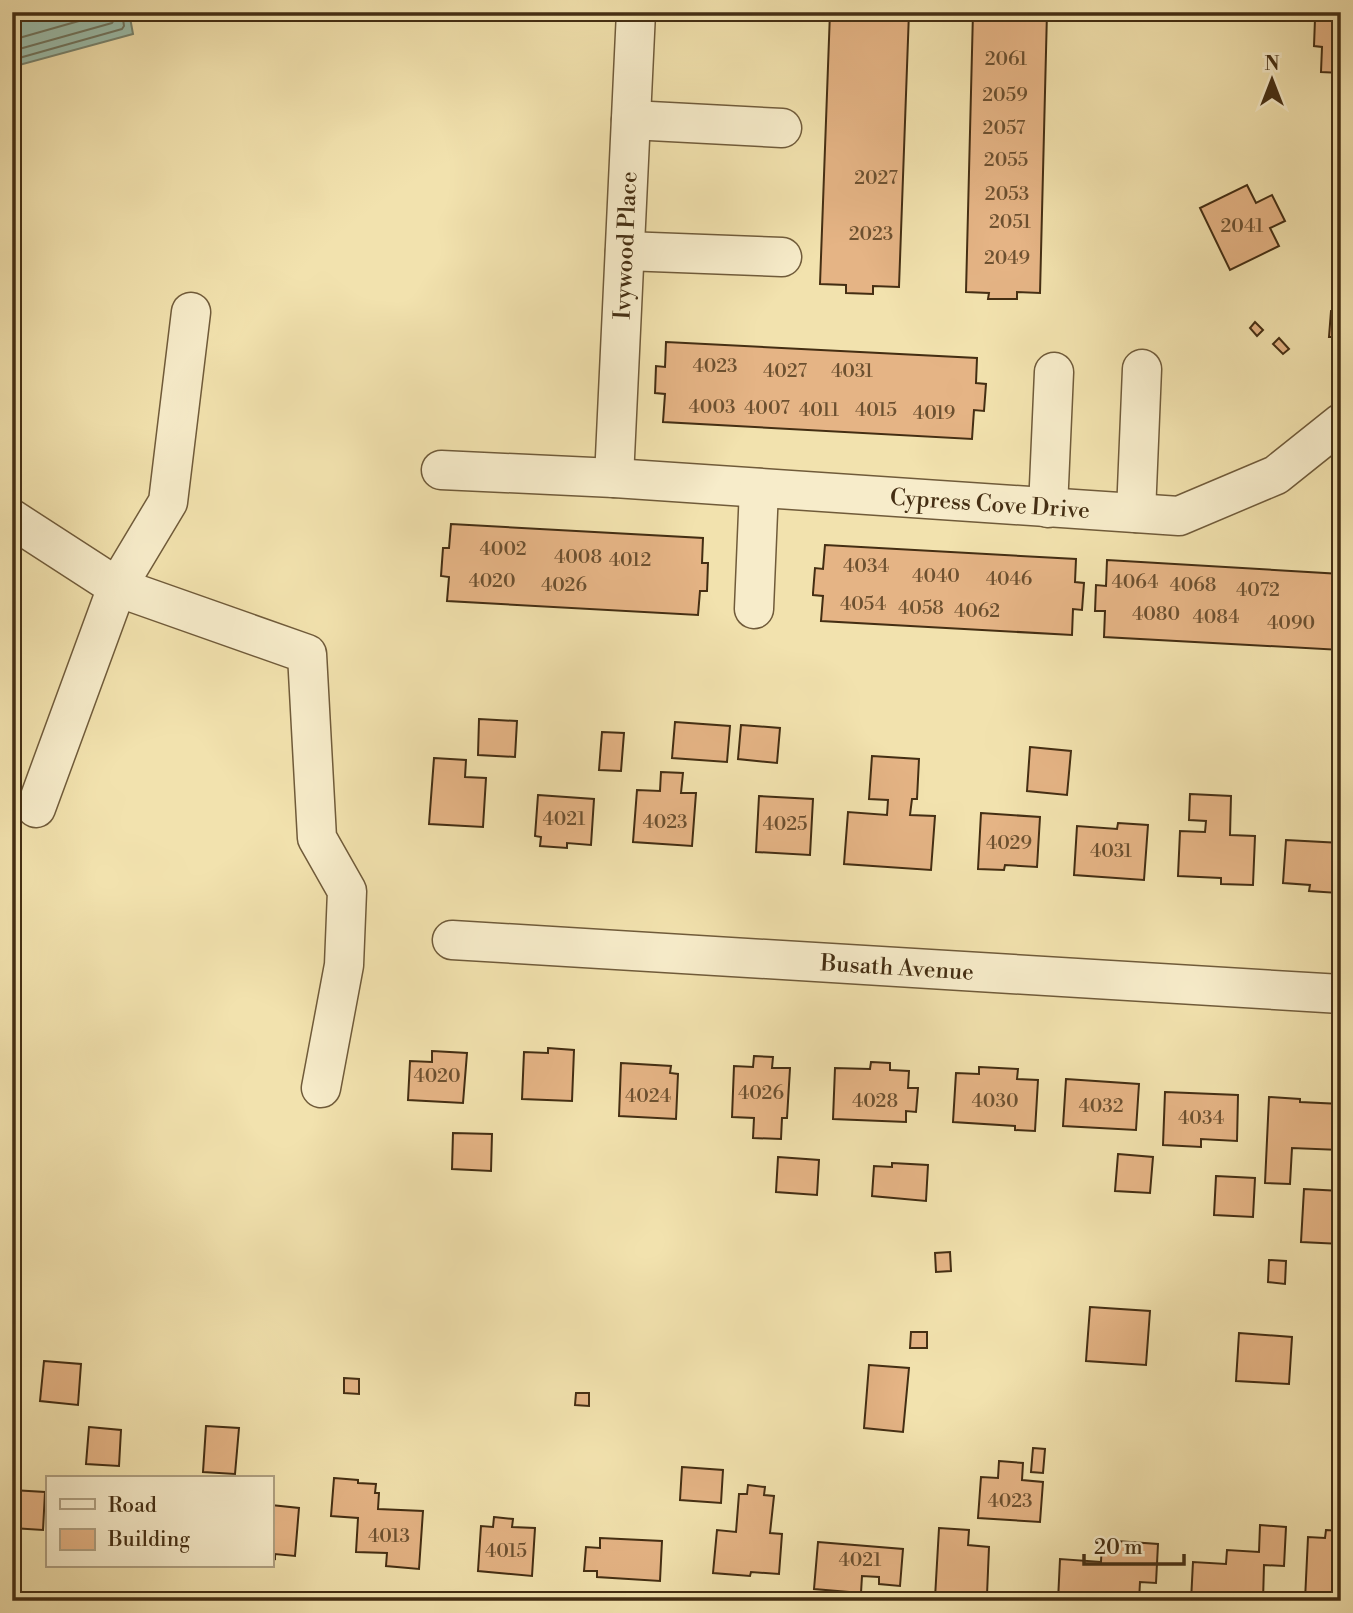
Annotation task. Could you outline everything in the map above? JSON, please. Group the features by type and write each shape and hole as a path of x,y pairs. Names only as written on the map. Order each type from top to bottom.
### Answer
{"street":[{"name":"Ivywood Place","path":"614,478 636,12"},
{"path":"631,120 782,128"},
{"path":"625,251 782,257"},
{"path":"36,808 117,587 168,502 191,312"},
{"path":"1136,513 1142,369"},
{"path":"1048,508 1054,372"},
{"name":"Cypress Cove Drive","path":"441,470 614,478 1179,516 1276,475 1341,424"},
{"path":"754,609 759,488"},
{"path":"12,519 117,587 307,654 317,838 347,891 344,965 321,1088"},
{"name":"Busath Avenue","path":"452,940 1341,994"}],"water":[{"path":"12,12 129,12 133,34 12,67"}],"building":[{"path":"830,12 909,12 899,287 873,286 873,294 846,293 846,285 820,284"},
{"path":"973,12 1047,12 1040,293 1017,292 1017,299 988,299 989,293 966,292"},
{"path":"1323,12 1341,12 1341,73 1321,72 1322,47 1314,46 1315,19 1322,19"},
{"path":"1341,155 1341,181 1337,180"},
{"path":"1247,185 1256,203 1272,195 1285,221 1270,228 1279,246 1230,270 1200,208"},
{"path":"1341,298 1341,353 1338,353 1339,337 1329,337 1331,311 1340,312"},
{"path":"1255,322 1263,330 1257,336 1250,328"},
{"path":"1279,338 1289,349 1283,354 1273,344"},
{"path":"666,342 977,358 976,383 986,384 984,411 974,410 972,439 663,422 665,394 655,393 656,366 665,367"},
{"path":"451,524 703,538 702,563 708,563 707,591 700,591 698,615 447,601 449,577 441,576 443,548 449,548"},
{"path":"825,545 1076,559 1075,582 1084,583 1082,610 1073,609 1072,635 821,621 823,596 813,593 815,568 823,569"},
{"path":"1107,560 1341,574 1341,650 1104,637 1105,611 1095,611 1096,585 1106,586"},
{"path":"479,719 517,721 515,757 478,755"},
{"path":"675,722 730,726 727,762 672,758"},
{"path":"741,725 780,728 777,763 738,759"},
{"path":"602,732 624,733 621,771 599,770"},
{"path":"1030,747 1071,751 1067,795 1027,791"},
{"path":"872,756 919,759 917,799 912,799 910,815 935,816 931,870 844,864 848,812 887,815 888,800 869,799"},
{"path":"434,758 466,760 465,777 486,778 483,827 429,824"},
{"path":"661,772 683,773 681,793 696,793 692,846 633,842 637,790 660,791"},
{"path":"1190,794 1231,796 1230,835 1255,836 1253,885 1221,884 1221,878 1178,876 1180,831 1205,832 1206,821 1189,820"},
{"path":"538,795 594,799 591,845 567,843 567,848 540,846 541,837 535,836"},
{"path":"759,796 813,799 810,855 756,852"},
{"path":"981,813 1040,817 1037,867 1005,865 1004,870 978,869"},
{"path":"1118,823 1148,825 1144,880 1074,875 1077,826 1117,829"},
{"path":"1286,840 1341,843 1338,893 1309,891 1310,885 1283,883"},
{"path":"548,1048 574,1050 572,1101 522,1099 524,1052 548,1053"},
{"path":"432,1051 467,1053 463,1103 408,1100 410,1061 432,1062"},
{"path":"754,1056 773,1057 772,1068 790,1068 787,1118 782,1118 781,1139 753,1138 754,1118 732,1117 734,1066 753,1067"},
{"path":"871,1062 890,1063 890,1070 909,1071 908,1088 918,1088 916,1112 906,1111 906,1122 833,1119 835,1068 870,1069"},
{"path":"621,1063 671,1066 670,1073 678,1074 676,1119 619,1116"},
{"path":"979,1067 1018,1069 1017,1079 1038,1080 1035,1131 1015,1130 1015,1126 953,1122 956,1073 979,1074"},
{"path":"1066,1079 1139,1084 1136,1130 1063,1126"},
{"path":"1165,1092 1238,1095 1237,1141 1201,1139 1201,1147 1163,1145"},
{"path":"1269,1097 1341,1104 1340,1150 1292,1148 1290,1184 1265,1183"},
{"path":"453,1133 492,1134 491,1171 452,1169"},
{"path":"1118,1154 1153,1157 1150,1193 1115,1191"},
{"path":"778,1157 819,1160 817,1195 776,1192"},
{"path":"892,1163 928,1165 926,1201 872,1196 874,1166 892,1167"},
{"path":"1216,1176 1255,1178 1253,1217 1214,1215"},
{"path":"1304,1189 1341,1191 1341,1244 1301,1242"},
{"path":"950,1252 951,1271 936,1272 935,1253"},
{"path":"1269,1260 1286,1261 1285,1284 1268,1282"},
{"path":"1090,1307 1150,1311 1146,1365 1086,1361"},
{"path":"911,1332 927,1332 927,1348 910,1348"},
{"path":"1239,1333 1292,1337 1289,1384 1236,1381"},
{"path":"44,1361 81,1364 78,1405 40,1401"},
{"path":"869,1365 909,1368 903,1432 864,1428"},
{"path":"344,1378 359,1379 359,1394 344,1393"},
{"path":"576,1393 589,1393 589,1406 575,1405"},
{"path":"206,1426 239,1428 235,1474 203,1472"},
{"path":"89,1427 121,1430 119,1466 86,1464"},
{"path":"1033,1448 1045,1449 1043,1473 1031,1472"},
{"path":"999,1461 1023,1463 1022,1480 1043,1482 1040,1522 978,1518 981,1477 998,1478"},
{"path":"682,1467 723,1470 721,1503 680,1500"},
{"path":"334,1478 376,1484 375,1493 379,1493 378,1509 423,1511 419,1569 386,1566 387,1553 356,1552 358,1518 331,1516"},
{"path":"748,1485 765,1487 764,1495 774,1496 770,1533 782,1534 779,1574 751,1572 750,1576 713,1573 717,1530 736,1532 739,1494 747,1494"},
{"path":"12,1490 45,1492 43,1530 12,1528"},
{"path":"273,1505 299,1508 295,1556 275,1554 275,1559"},
{"path":"494,1517 513,1519 512,1527 535,1528 532,1576 478,1571 481,1526 493,1527"},
{"path":"1260,1525 1286,1527 1284,1566 1264,1565 1263,1601 1191,1601 1193,1562 1226,1564 1227,1550 1259,1552"},
{"path":"939,1528 969,1530 968,1545 989,1547 987,1595 961,1593 960,1599 935,1598"},
{"path":"1326,1530 1341,1531 1341,1593 1329,1592 1328,1601 1305,1600 1308,1537 1325,1538"},
{"path":"600,1538 662,1541 660,1581 597,1577 597,1571 584,1571 586,1547 600,1548"},
{"path":"1102,1540 1158,1544 1156,1583 1140,1582 1139,1601 1058,1601 1060,1559 1101,1562"},
{"path":"818,1542 903,1549 900,1586 879,1584 879,1577 862,1576 861,1593 814,1589"}]}
